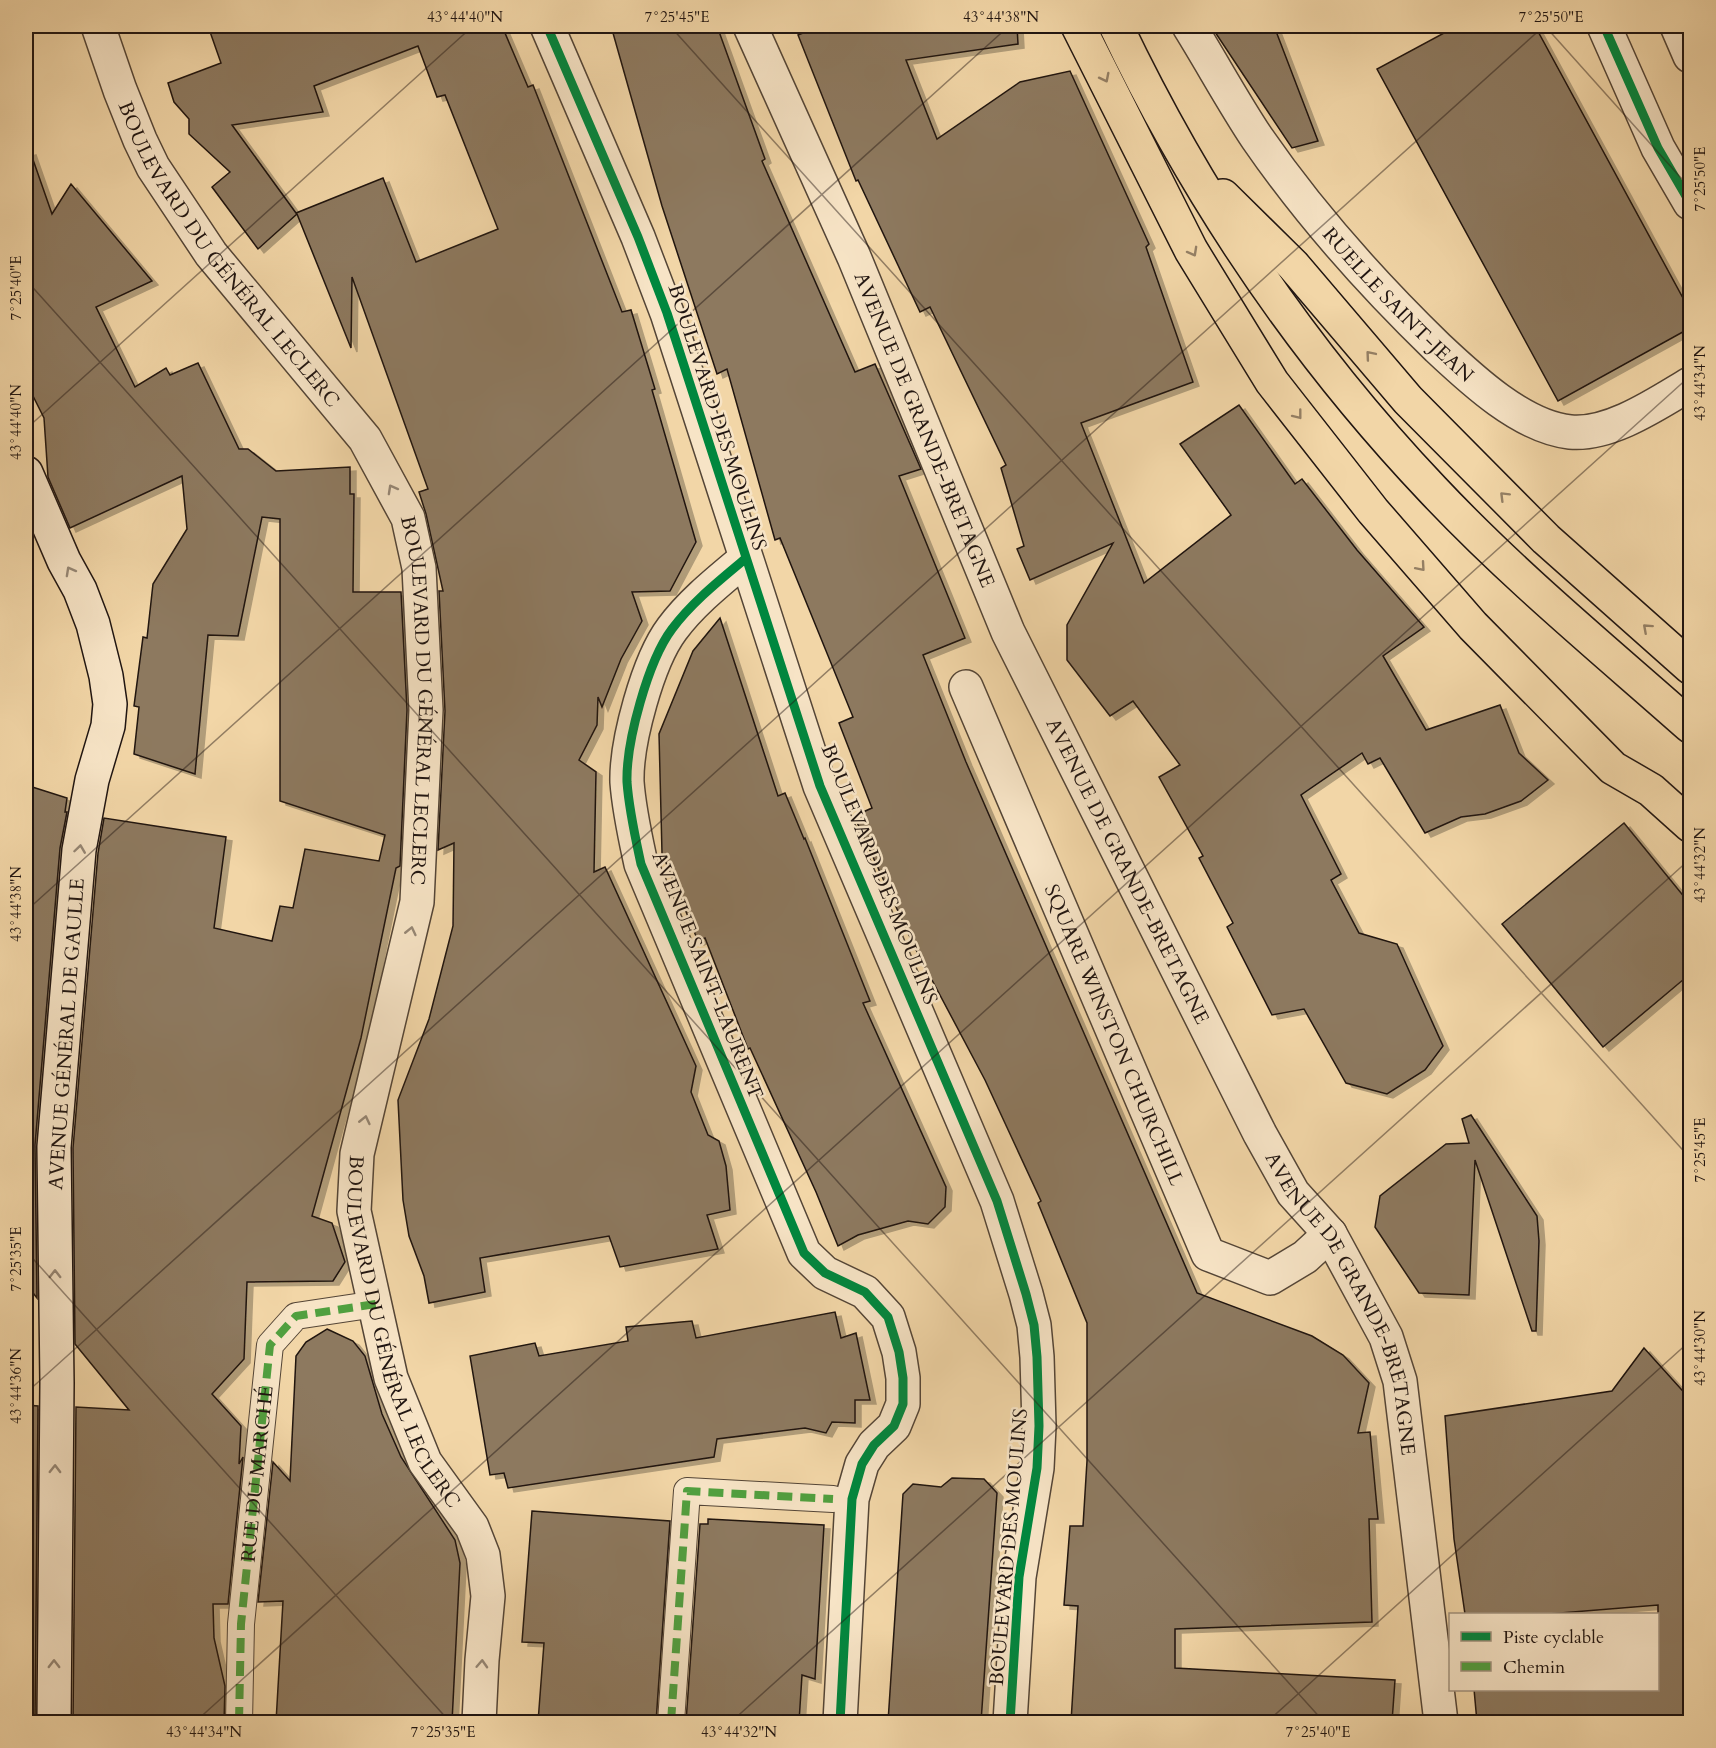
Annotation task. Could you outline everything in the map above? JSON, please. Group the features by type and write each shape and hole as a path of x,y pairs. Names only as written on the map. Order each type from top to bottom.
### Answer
{"main road":[{"path":"1078,26 1191,250 1272,382 1372,511 1473,626 1613,768 1651,790 1690,825"},
{"path":"1116,26 1157,106 1241,248 1285,312 1332,374 1381,433 1488,546 1690,726"},
{"path":"1188,160 1293,265 1424,416 1546,539 1690,668"}],"street":[{"name":"BOULEVARD DU GÉNÉRAL LECLERC","path":"98,26 120,90 153,167 211,254 365,439 408,518 419,568 426,710 417,902 357,1154 354,1211 391,1378 425,1462 472,1527 483,1555 488,1596 479,1722"},
{"name":"BOULEVARD DES MOULINS","path":"547,26 638,237 667,313 820,786 997,1201 1026,1294 1034,1325 1039,1426 1037,1468 1020,1577 1010,1722"},
{"name":"AVENUE DE GRANDE-BRETAGNE","path":"750,26 854,257 1008,632 1254,1124 1293,1193 1330,1234 1386,1337 1401,1381 1441,1722"},
{"name":"RUELLE SAINT-JEAN","path":"1189,26 1256,137 1308,208 1352,261 1390,301 1473,381 1514,410 1544,424 1570,432 1595,431 1642,412 1690,384"},
{"path":"1604,26 1658,148 1690,203"},
{"path":"1677,26 1690,56"},
{"name":"AVENUE GÉNÉRAL DE GAULLE","path":"26,473 64,561 84,598 106,676 110,704 108,726 92,780 79,850 54,1147 57,1383 54,1722"},
{"name":"AVENUE SAINT-LAURENT","path":"745,559 713,585 671,630 654,664 640,701 631,743 627,780 631,822 641,864 804,1253 825,1273 865,1292 888,1317 899,1352 903,1378 903,1404 894,1426 874,1444 862,1464 852,1499 840,1722"},
{"name":"SQUARE WINSTON CHURCHILL","path":"966,687 1208,1254 1270,1278 1305,1257 1330,1234"},
{"name":"RUE DU MARCHÉ","path":"239,1722 241,1624 270,1345 296,1316 376,1304"},
{"path":"671,1722 687,1491 833,1498"}],"building":[{"path":"208,26 502,26 528,87 533,85 622,312 631,310 696,542 670,591 632,592 642,621 621,659 602,707 598,697 597,725 579,760 596,772 594,872 605,867 696,1066 691,1092 708,1135 719,1141 726,1166 730,1210 707,1215 718,1249 620,1267 609,1236 480,1258 485,1292 429,1303 424,1276 409,1236 403,1200 398,1100 429,1019 453,926 454,843 438,850 445,711 439,591 443,591 419,492 428,489 352,277 351,348 297,214 258,249 212,187 230,172 189,134 189,119 174,102 168,83 221,63","holes":["418,46 437,97 445,95 498,229 416,262 383,178 296,213 232,125 323,112 314,86"]},
{"path":"611,26 717,26 765,159 762,161 855,372 875,364 921,469 899,476 965,638 923,655 966,762 1197,1293 1312,1336 1343,1355 1369,1383 1358,1433 1370,1432 1378,1519 1369,1519 1372,1622 1175,1629 1175,1668 1395,1680 1392,1722 1071,1722 1078,1606 1064,1605 1070,1526 1083,1526 1087,1461 1087,1323 1038,1203 1041,1201 985,1080 915,948 854,816 872,808 839,723 853,717 780,538 775,540 727,369 717,374 662,206"},
{"path":"821,26 1017,26 1018,44 906,60 937,139 1020,82 1070,71 1149,244 1146,247 1193,382 1081,423 1144,583 1231,515 1180,444 1239,405 1295,484 1302,479 1357,550 1424,627 1383,656 1426,730 1500,705 1519,753 1548,780 1521,801 1485,814 1461,817 1425,833 1380,758 1368,764 1362,753 1301,795 1341,874 1331,880 1359,933 1397,944 1443,1046 1425,1070 1387,1094 1346,1083 1304,1009 1272,1015 1227,927 1233,923 1199,858 1203,856 1159,777 1180,765 1133,701 1110,716 1067,660 1067,625 1113,543 1030,580 1017,549 1024,546 1001,468 1006,465 930,307 920,312 858,180 856,181 798,35"},
{"path":"1211,26 1274,26 1318,141 1292,148"},
{"path":"1457,26 1535,26 1690,311 1690,328 1558,401 1377,69"},
{"path":"30,151 52,214 71,184 152,281 96,307 135,387 166,368 170,375 198,363 239,449 248,449 276,471 350,467 350,494 354,494 353,592 401,592 407,710 400,866 396,868 361,1038 312,1216 332,1223 345,1262 333,1281 247,1282 244,1359 212,1394 241,1426 239,1464 243,1457 228,1604 213,1604 214,1638 225,1686 224,1722 73,1722 76,1407 129,1410 75,1344 73,1148 98,853 104,818 226,837 214,928 272,941 280,906 293,908 305,849 379,861 385,835 280,801 280,519 262,517 238,636 208,635 195,774 134,754 139,707 134,706 143,637 147,638 153,584 187,529 182,476 70,528 48,477 44,418 26,382 26,152"},
{"path":"720,618 778,796 785,793 805,838 870,1001 863,1003 946,1187 945,1207 928,1224 908,1221 858,1235 838,1246 816,1192 750,1048 748,1049 705,938 698,941 662,853 659,734 693,651"},
{"path":"26,785 67,798 65,812 67,812 60,848 35,1145 37,1298 26,1284"},
{"path":"1624,823 1690,904 1690,974 1603,1047 1502,924"},
{"path":"1471,1115 1537,1216 1539,1241 1536,1331 1532,1331 1475,1160 1469,1295 1419,1293 1375,1227 1380,1196 1446,1144 1469,1143 1462,1119"},
{"path":"835,1312 841,1338 856,1333 870,1400 855,1400 855,1423 832,1422 826,1433 805,1428 717,1439 714,1457 508,1488 504,1473 490,1475 470,1356 535,1343 539,1356 628,1341 626,1327 692,1321 696,1338"},
{"path":"327,1329 353,1341 365,1356 382,1414 401,1457 455,1540 460,1563 452,1722 276,1722 283,1601 258,1602 273,1462 290,1481 296,1356 306,1342"},
{"path":"1644,1348 1690,1399 1690,1722 1477,1722 1474,1691 1659,1691 1658,1605 1560,1613 1465,1613 1454,1539 1445,1416 1612,1391"},
{"path":"26,1405 38,1406 35,1722 26,1722"},
{"path":"952,1478 984,1479 997,1493 981,1722 888,1722 903,1494 913,1484 941,1487"},
{"path":"532,1511 670,1521 656,1722 538,1722 544,1643 522,1642"},
{"path":"708,1519 824,1525 815,1679 802,1675 799,1722 686,1722 700,1524 708,1524"}],"marked path":[{"path":"239,1722 241,1624 270,1345 296,1316 376,1304"},
{"path":"671,1722 687,1491 833,1499"}],"cycle path":[{"path":"547,26 638,237 667,313 820,786 997,1201 1026,1294 1034,1325 1039,1426 1037,1468 1019,1577 1010,1722"},
{"path":"1604,26 1658,148 1690,203"},
{"path":"745,559 688,610 663,643 647,681 634,724 627,782 641,864 804,1253 825,1273 865,1292 888,1317 899,1352 903,1378 903,1404 894,1426 874,1445 862,1464 852,1499 840,1722"}]}
